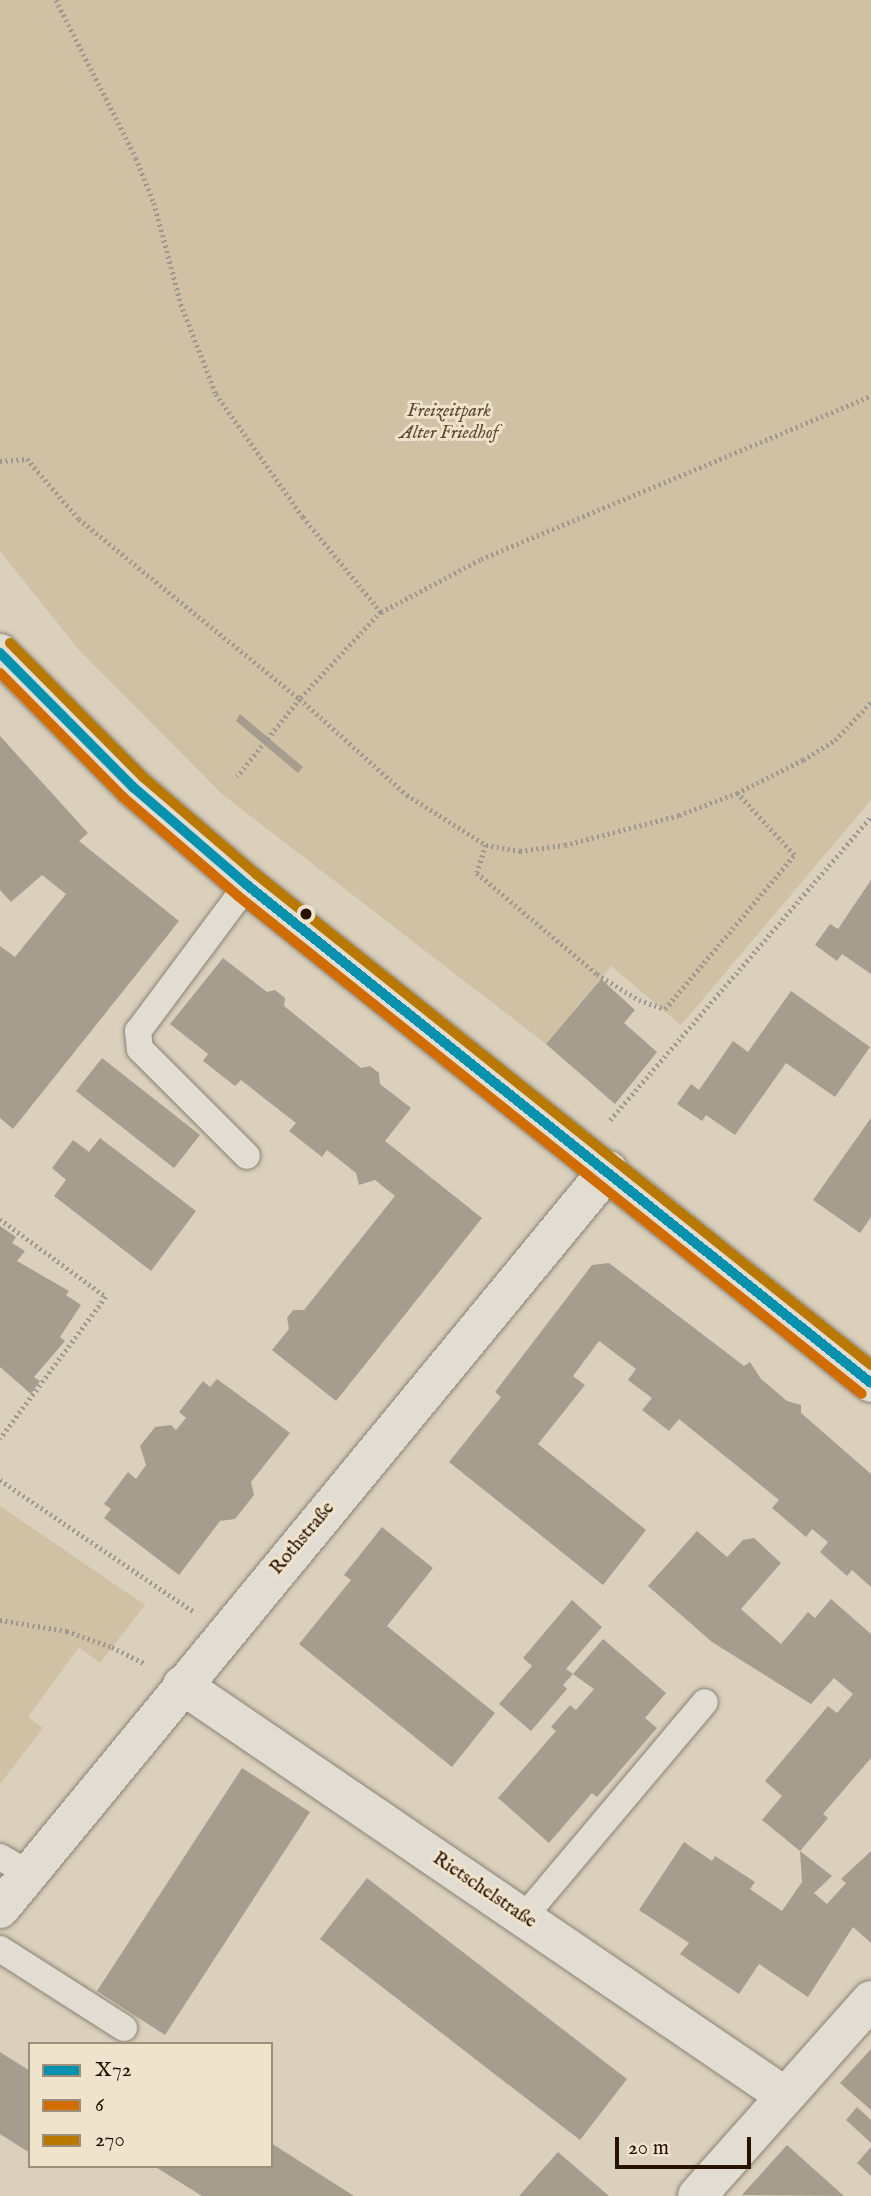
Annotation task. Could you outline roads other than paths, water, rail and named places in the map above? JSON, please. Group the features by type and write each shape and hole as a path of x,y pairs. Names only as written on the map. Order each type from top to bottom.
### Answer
{"street":[{"path":"0,653 134,786 247,886 596,1160 871,1383"},
{"name":"Rothstraße","path":"0,1909 15,1865 182,1685 226,1633 596,1160"},
{"name":"Rietschelstraße","path":"182,1685 785,2096"},
{"path":"697,2196 871,2000"}],"lane":[{"path":"247,886 138,1031 140,1049 247,1156"},
{"path":"523,1918 705,1702"},
{"path":"0,1950 124,2028"}],"park label":[{"name":"Freizeitpark Alter Friedhof","path":"449,423"}]}
